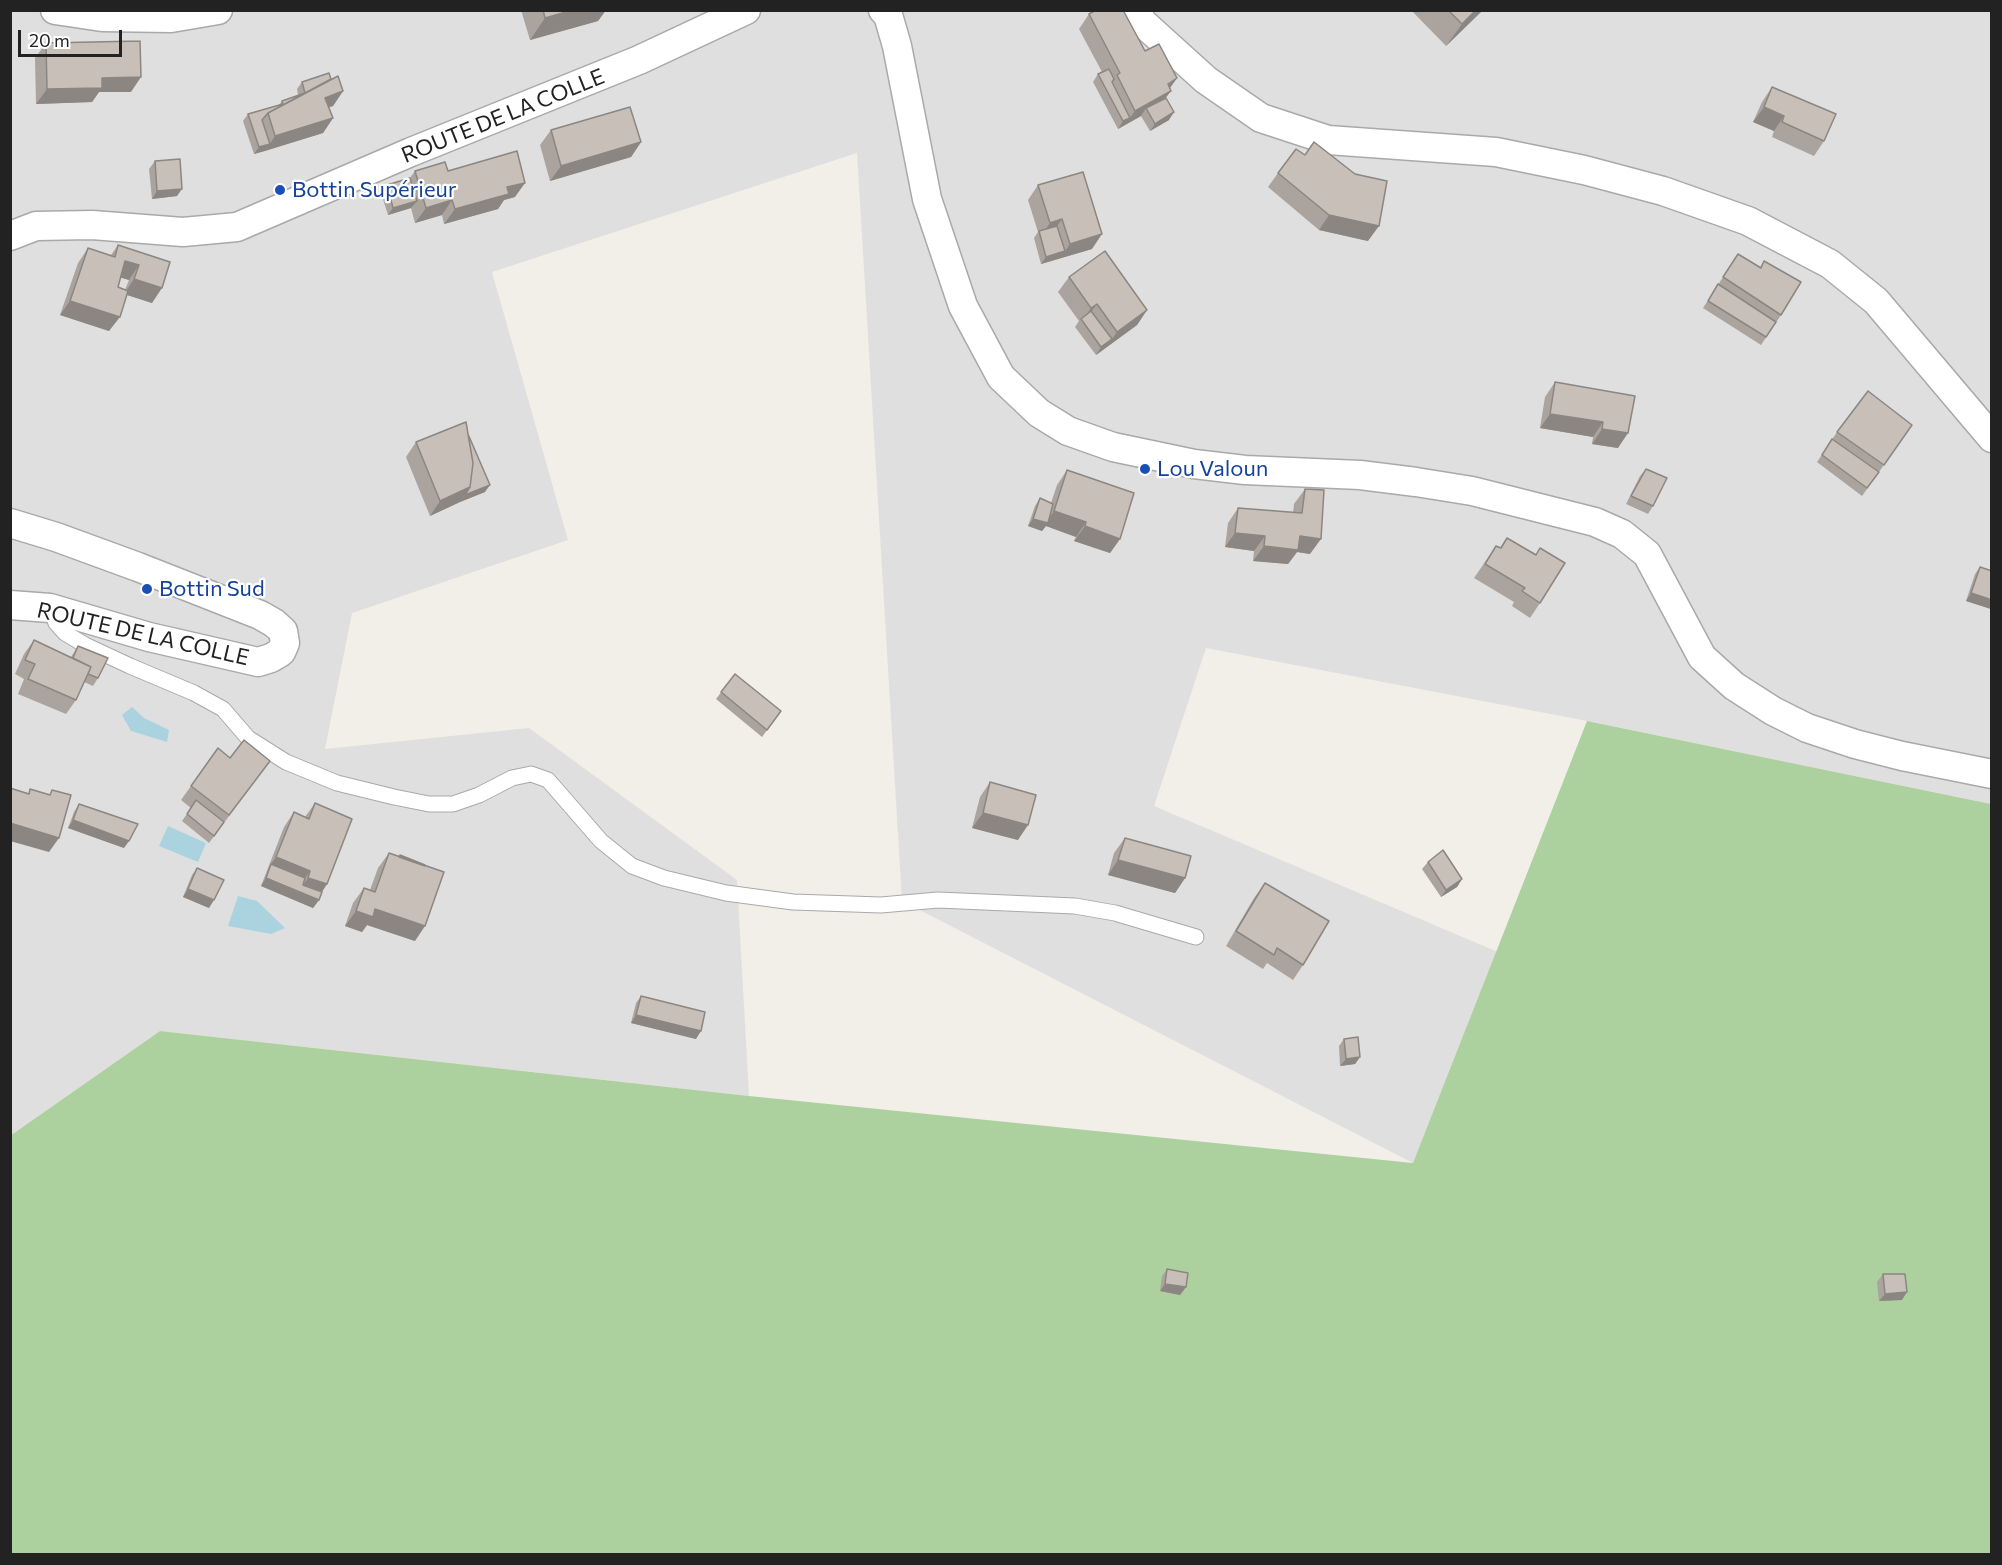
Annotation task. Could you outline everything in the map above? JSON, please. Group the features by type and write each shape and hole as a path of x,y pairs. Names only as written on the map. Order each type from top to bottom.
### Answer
{"street":[{"path":"55,10 102,18 171,18 218,10"},
{"name":"ROUTE DE LA COLLE","path":"10,236 36,226 92,225 183,232 237,227 411,152 639,60 746,10"},
{"path":"884,10 888,15 897,46 927,199 963,306 1001,377 1039,413 1068,431 1113,447 1194,464 1245,470 1360,475 1416,482 1472,491 1595,522 1622,534 1647,554 1702,657 1734,686 1773,711 1808,728 1855,744 1992,774"},
{"path":"1135,10 1143,23 1206,80 1261,118 1328,140 1496,152 1584,170 1663,191 1748,221 1830,264 1876,301 1992,438"},
{"name":"ROUTE DE LA COLLE","path":"10,523 107,555 260,615 274,622 283,631 285,643 281,652 258,662 149,637 50,608 10,605"}],"lane":[{"path":"50,608 56,623 65,633 121,662 194,693 222,709 248,738 286,762 337,783 394,798 429,804 453,804 479,795 512,778 531,774 548,780 601,841 632,866 664,878 726,893 793,902 881,905 938,900 1076,906 1114,913 1196,937"}],"shaded area":[{"path":"11,11 1991,11 1991,804 1587,721 1206,648 1154,806 1505,955 1413,1163 902,901 857,153 492,272 568,540 352,613 325,749 529,728 737,880 749,1096 160,1031 11,1136"}],"green space":[{"path":"1587,721 1991,804 1991,1554 11,1554 10,1136 160,1031 749,1096 1413,1163"}],"water":[{"path":"132,707 144,718 169,730 167,742 131,731 122,715"},
{"path":"168,826 206,843 198,862 159,846"},
{"path":"238,896 257,901 285,928 271,934 228,926"}],"building":[{"path":"543,10 573,10 545,18"},
{"path":"1096,10 1123,10 1145,51 1159,44 1177,78 1168,84 1171,91 1135,111 1117,75 1120,73 1089,14"},
{"path":"1448,10 1476,10 1462,24"},
{"path":"140,41 141,77 102,78 102,88 47,89 46,43"},
{"path":"1109,69 1114,79 1112,82 1130,118 1123,121 1098,74"},
{"path":"329,73 331,79 268,113 262,120 270,144 259,147 248,114 283,104 282,101 305,93 302,82"},
{"path":"338,76 343,91 325,98 333,118 275,136 268,113"},
{"path":"1772,87 1836,114 1824,141 1782,122 1784,116 1764,107"},
{"path":"1166,98 1174,112 1155,124 1146,108"},
{"path":"630,107 641,142 561,166 551,130"},
{"path":"1314,142 1355,174 1387,181 1379,226 1329,215 1278,173 1296,149 1305,155"},
{"path":"517,151 525,183 507,187 509,194 455,209 452,200 426,208 415,171 445,162 448,171"},
{"path":"180,159 182,189 157,191 155,161"},
{"path":"1083,172 1102,234 1070,244 1062,219 1050,223 1038,185"},
{"path":"410,178 417,201 393,208 387,185"},
{"path":"1057,226 1065,251 1046,257 1039,231"},
{"path":"118,245 170,262 162,288 134,279 139,265 125,261 118,287 128,291 120,317 70,301 88,248 115,257"},
{"path":"1105,251 1147,310 1117,332 1097,304 1091,308 1069,277"},
{"path":"1738,254 1761,268 1764,261 1801,282 1781,315 1723,277"},
{"path":"1718,284 1776,322 1766,337 1708,301"},
{"path":"1091,311 1112,339 1101,347 1081,319"},
{"path":"1555,382 1635,396 1628,433 1602,429 1603,422 1550,414"},
{"path":"1868,391 1912,425 1884,465 1837,432"},
{"path":"466,422 473,463 470,487 440,501 416,442"},
{"path":"468,434 490,485 465,495 470,487 473,463"},
{"path":"1832,439 1879,472 1867,488 1822,455"},
{"path":"1646,469 1667,478 1653,506 1631,496"},
{"path":"1067,470 1134,493 1120,539 1085,526 1086,522 1054,511"},
{"path":"1305,489 1324,490 1321,539 1300,536 1298,550 1264,546 1265,536 1235,533 1238,508 1302,513"},
{"path":"1040,498 1053,504 1048,523 1033,519"},
{"path":"1507,538 1536,555 1540,548 1565,563 1540,603 1522,591 1525,588 1485,564 1496,546 1501,548"},
{"path":"1980,567 1992,571 1992,600 1971,593"},
{"path":"34,640 91,667 76,700 28,679 35,664 25,660"},
{"path":"78,646 108,658 98,678 88,674 91,667 73,658"},
{"path":"735,674 781,711 767,730 721,692"},
{"path":"244,740 270,761 229,815 191,786 218,748 230,758"},
{"path":"990,782 1036,795 1028,825 983,813"},
{"path":"10,788 29,794 30,789 50,795 52,790 71,795 59,838 10,823"},
{"path":"196,800 224,822 214,836 187,814"},
{"path":"315,803 352,819 327,884 308,878 310,871 276,857 294,812 309,819"},
{"path":"79,804 138,824 129,841 73,820"},
{"path":"1125,838 1191,856 1185,878 1118,860"},
{"path":"1443,850 1462,879 1446,890 1428,862"},
{"path":"389,853 444,872 425,926 375,909 373,917 356,911 364,888 375,892"},
{"path":"400,855 425,865 425,866 399,857"},
{"path":"271,864 305,878 303,885 322,892 319,900 266,878"},
{"path":"197,868 224,880 214,900 188,889"},
{"path":"1265,883 1329,921 1303,965 1277,948 1274,955 1236,931"},
{"path":"641,996 705,1012 701,1031 636,1015"},
{"path":"1358,1037 1360,1057 1346,1059 1344,1039"},
{"path":"1167,1269 1188,1273 1186,1287 1165,1284"},
{"path":"1883,1274 1905,1274 1907,1292 1885,1294"}],"place":[{"name":"Bottin Supérieur","path":"280,190"},
{"name":"Lou Valoun","path":"1145,469"},
{"name":"Bottin Sud","path":"147,589"}]}
